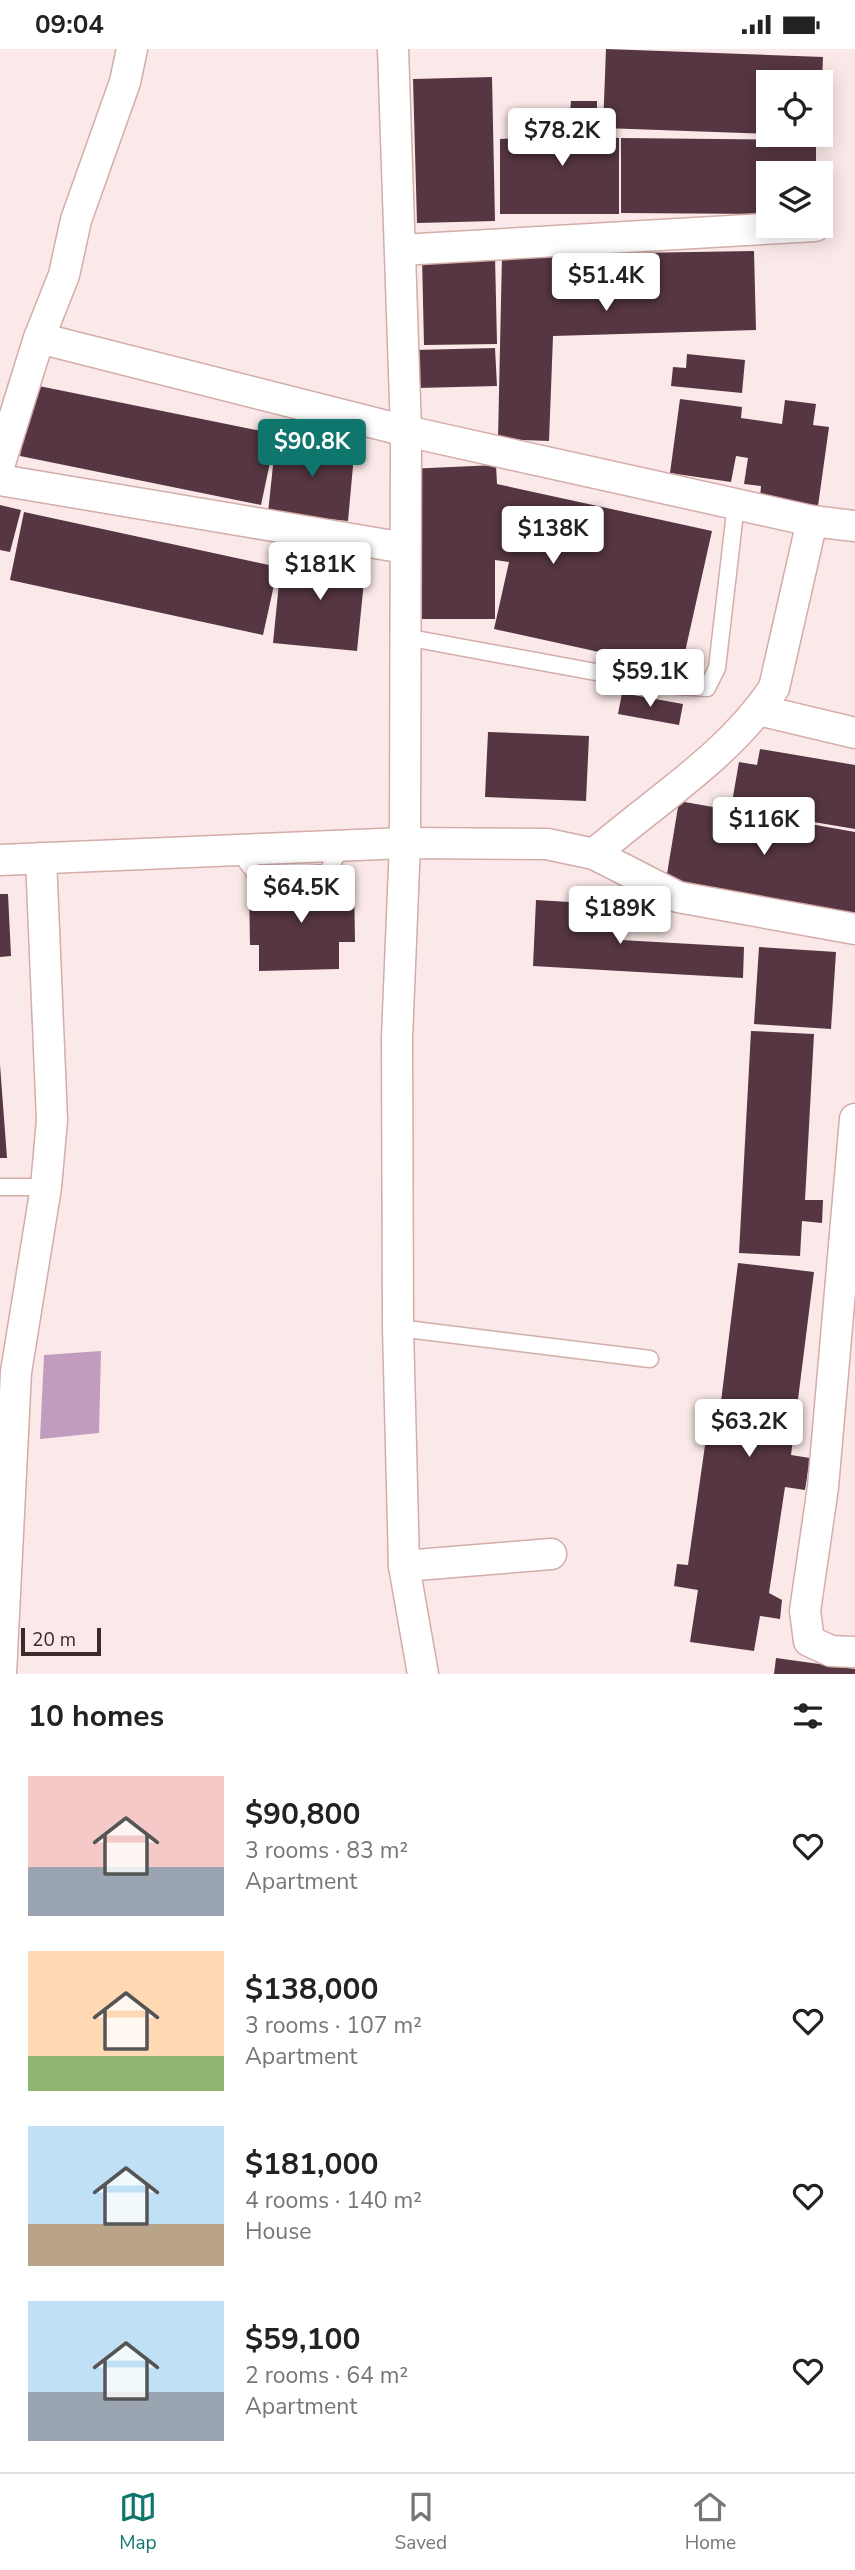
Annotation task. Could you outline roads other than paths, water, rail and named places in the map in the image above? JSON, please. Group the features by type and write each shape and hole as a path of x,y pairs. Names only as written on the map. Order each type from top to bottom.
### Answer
{"street":[{"path":"0,463 39,338 64,275 76,221 125,82 132,49"},
{"path":"393,49 406,431 405,843 397,1038 398,1328 404,1566 423,1674"},
{"path":"401,250 756,229"},
{"path":"39,338 406,431 812,521 855,526"},
{"path":"0,480 405,548"},
{"path":"594,854 730,743 774,688 812,521"},
{"path":"759,710 855,733"},
{"path":"0,860 405,843 547,844 594,854 678,897 855,929"},
{"path":"1,1674 8,1373 46,1187 52,1120 41,858"},
{"path":"855,1119 823,1487 806,1611 808,1641 831,1651 855,1652"},
{"path":"404,1566 551,1554"}],"lane":[{"path":"405,637 666,685 707,688 717,668 736,504"},
{"path":"0,1187 46,1187"},
{"path":"398,1328 650,1359"}]}
